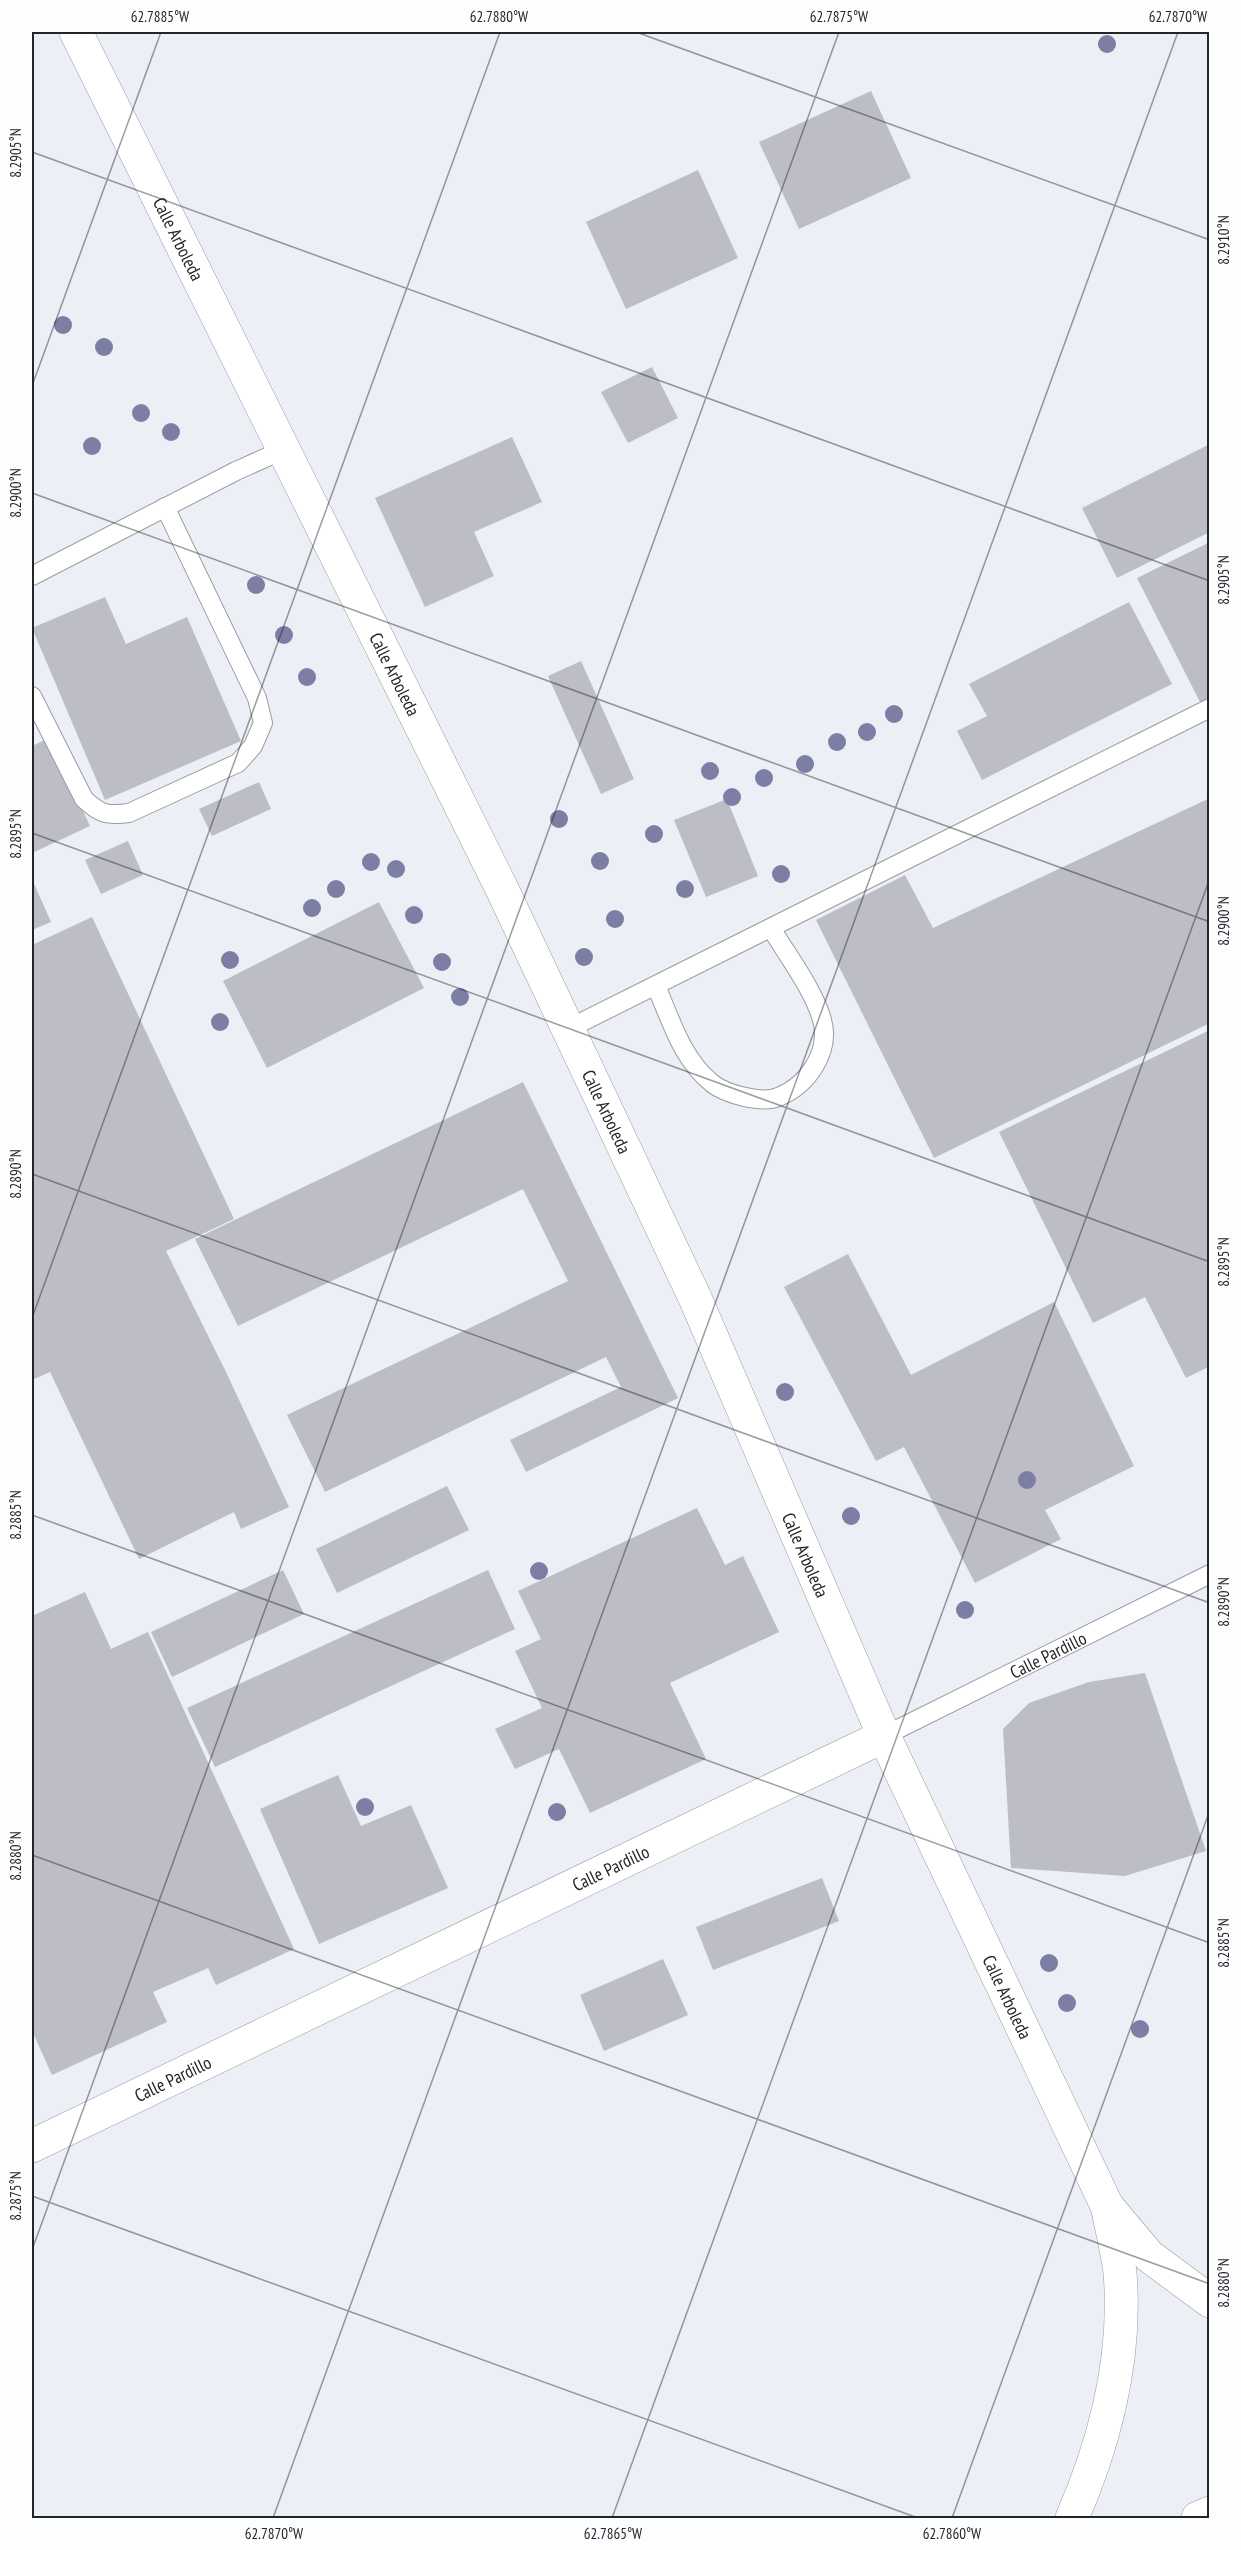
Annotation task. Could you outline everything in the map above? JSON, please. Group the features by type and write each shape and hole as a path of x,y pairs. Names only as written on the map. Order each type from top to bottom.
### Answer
{"street":[{"name":"Calle Arboleda","path":"76,32 502,889 730,1375 884,1736 1107,2206"},
{"name":"Calle Pardillo","path":"32,2146 884,1736"},
{"path":"1107,2206 1149,2256 1209,2301"},
{"path":"1072,2518 1091,2476 1112,2400 1121,2332 1120,2272 1107,2206"},
{"path":"1198,2518 1209,2513"}],"lane":[{"path":"32,576 165,507 285,449"},
{"path":"32,696 84,798 95,810 110,816 129,813 238,763 253,746 262,723 257,698 165,507"},
{"path":"568,1029 1209,708"},
{"path":"656,986 691,1064 715,1085 745,1098 777,1098 806,1080 822,1052 823,1021 809,992 771,928"},
{"name":"Calle Pardillo","path":"884,1736 1209,1575"}],"building":[{"path":"871,91 911,178 799,229 759,142"},
{"path":"698,170 738,258 626,309 586,222"},
{"path":"652,367 678,418 628,443 601,392"},
{"path":"512,437 542,502 474,532 494,576 425,607 375,498"},
{"path":"1210,444 1210,532 1117,578 1082,508"},
{"path":"1210,542 1210,700 1201,704 1137,578"},
{"path":"105,597 126,644 187,617 241,741 105,800 32,628"},
{"path":"1129,602 1172,684 982,780 957,731 987,716 969,684"},
{"path":"581,661 634,779 601,794 548,676"},
{"path":"49,738 90,826 32,853 32,746"},
{"path":"259,782 271,809 212,836 199,809"},
{"path":"1210,798 1210,1023 934,1158 816,920 905,875 933,928"},
{"path":"727,799 758,876 706,897 674,820"},
{"path":"128,841 143,875 101,894 85,860"},
{"path":"32,879 51,922 32,930"},
{"path":"379,902 424,988 267,1068 223,981"},
{"path":"92,917 234,1219 166,1251 289,1507 241,1529 234,1512 139,1559 50,1372 32,1380 32,945"},
{"path":"1210,1030 1210,1366 1186,1378 1145,1297 1093,1323 999,1132"},
{"path":"523,1082 678,1398 526,1472 510,1440 621,1387 606,1357 325,1492 287,1415 568,1281 523,1189 238,1326 195,1239"},
{"path":"848,1254 911,1375 1054,1302 1134,1466 1045,1510 1061,1539 975,1583 904,1447 876,1461 784,1287"},
{"path":"447,1486 469,1530 337,1593 316,1549"},
{"path":"697,1508 725,1565 743,1556 779,1632 670,1683 706,1759 590,1813 559,1749 515,1769 495,1729 542,1708 515,1651 541,1639 518,1591"},
{"path":"283,1570 304,1614 172,1677 151,1632"},
{"path":"488,1570 515,1629 215,1767 187,1708"},
{"path":"85,1592 111,1649 148,1632 294,1949 216,1985 208,1968 153,1992 167,2022 52,2075 32,2031 32,1616"},
{"path":"1145,1673 1206,1851 1125,1876 1011,1868 1003,1729 1029,1703 1089,1682"},
{"path":"338,1775 361,1826 411,1805 448,1888 319,1944 260,1809"},
{"path":"822,1878 839,1921 713,1970 696,1927"},
{"path":"663,1959 688,2015 604,2051 580,1995"}]}
